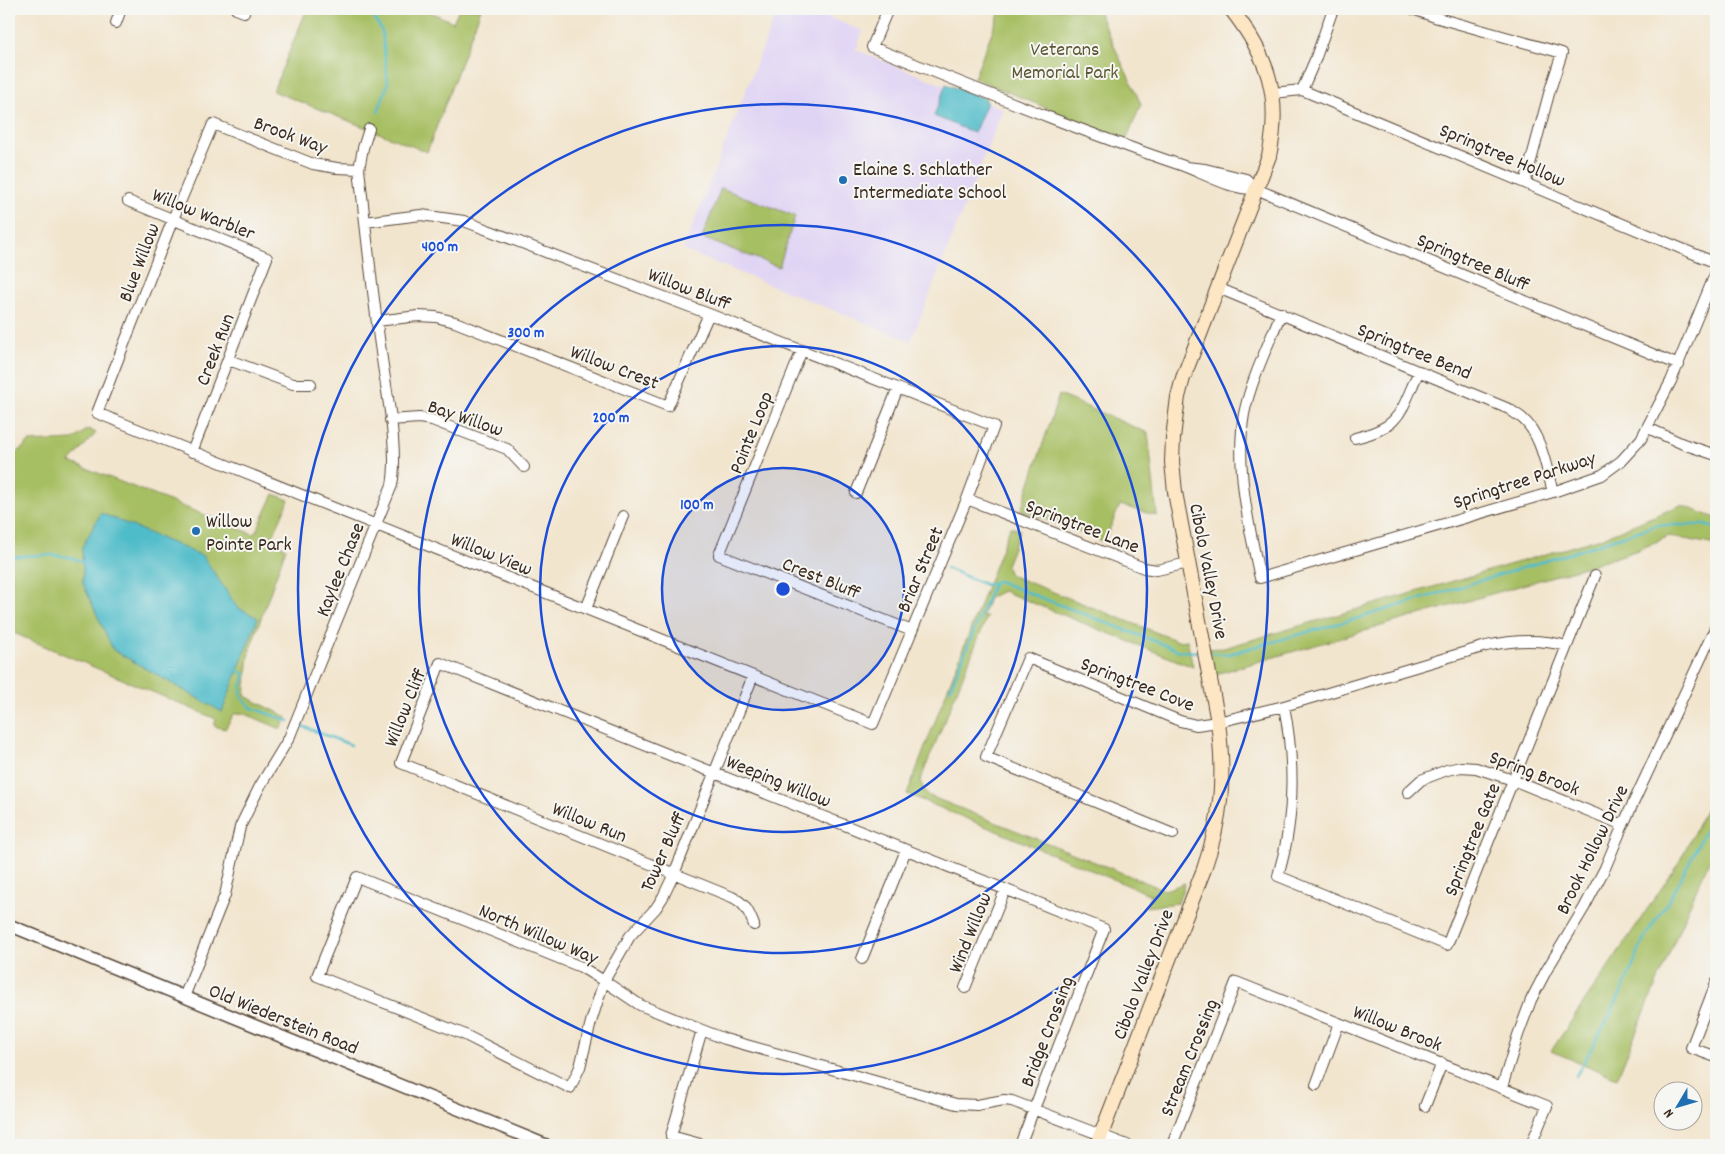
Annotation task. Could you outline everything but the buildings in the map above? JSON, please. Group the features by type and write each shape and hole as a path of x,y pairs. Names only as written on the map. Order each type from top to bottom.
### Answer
{"main road":[{"name":"Cibolo Valley Drive","path":"1099,1140 1213,842 1220,806 1222,754 1218,722 1175,492 1172,462 1174,417 1188,361 1269,156 1273,138 1273,93 1266,65 1256,44 1231,9"}],"street":[{"path":"116,23 122,9"},
{"name":"Springtree Bluff","path":"888,9 872,47 1130,148 1186,167 1212,170 1246,179 1256,190 1679,364"},
{"path":"1302,90 1333,9"},
{"path":"1413,9 1438,18 1562,53 1550,90 1526,183"},
{"name":"Springtree Hollow","path":"1273,93 1302,90 1716,263"},
{"name":"Brook Way","path":"213,124 313,164 359,169"},
{"name":"Blue Willow","path":"97,413 173,219 213,124"},
{"name":"Kaylee Chase","path":"184,997 222,903 240,827 260,786 289,738 392,485 394,473 390,420 359,169 369,130"},
{"name":"Willow Warbler","path":"128,201 267,258"},
{"name":"Willow Bluff","path":"366,222 421,216 464,221 709,314 994,426"},
{"name":"Creek Run","path":"192,452 267,258"},
{"name":"Springtree Parkway","path":"1281,313 1247,404 1241,438 1242,477 1260,578 1554,492 1602,475 1621,461 1641,439 1648,428 1679,364 1716,272"},
{"name":"Springtree Bend","path":"1218,288 1509,409 1523,419 1532,430 1554,492"},
{"name":"Willow Crest","path":"377,321 418,316 436,317 455,322 668,406 709,314"},
{"name":"Pointe Loop","path":"719,555 802,350"},
{"path":"229,360 293,384 312,384"},
{"path":"1355,438 1376,432 1392,423 1401,410 1418,371"},
{"path":"856,493 898,388"},
{"name":"Willow View","path":"97,413 874,724"},
{"name":"Bay Willow","path":"390,420 419,418 432,420 507,450 524,466"},
{"name":"Briar Street","path":"874,724 967,499 994,426"},
{"path":"1648,428 1716,456"},
{"name":"Springtree Lane","path":"967,499 1144,568 1157,570 1188,563"},
{"path":"586,609 623,516"},
{"name":"Crest Bluff","path":"719,555 912,632"},
{"name":"Springtree Gate","path":"1284,706 1293,769 1289,829 1278,876 1447,945 1595,576"},
{"name":"Brook Hollow Drive","path":"1502,1087 1531,1000 1605,868 1623,825 1716,626"},
{"name":"Springtree Cove","path":"1173,834 986,757 1028,658 1180,721 1196,725 1218,722 1284,706 1506,642 1542,641 1567,646"},
{"name":"Willow Cliff","path":"401,763 440,663"},
{"name":"Weeping Willow","path":"440,663 1104,929"},
{"name":"Tower Bluff","path":"570,1088 580,1067 591,1022 604,981 630,936 656,908 663,897 674,874 753,676"},
{"name":"Willow Run","path":"401,763 740,901 748,909 754,925"},
{"name":"Spring Brook","path":"1408,792 1421,780 1461,767 1476,768 1513,780 1623,825"},
{"path":"862,959 906,850"},
{"name":"North Willow Way","path":"570,1088 462,1034 317,976 357,877 581,967 640,1005 725,1038 956,1104 976,1105 1004,1100 1012,1101 1034,1109 1099,1140 1128,1145"},
{"name":"Wind Willow","path":"966,988 1005,890"},
{"name":"Old Wiederstein Road","path":"9,925 546,1145"},
{"name":"Bridge Crossing","path":"1020,1145 1104,929"},
{"name":"Willow Brook","path":"1236,982 1547,1106 1531,1145"},
{"name":"Stream Crossing","path":"1172,1145 1236,982"},
{"path":"1716,983 1691,1048 1716,1057"},
{"path":"1316,1085 1339,1022"},
{"path":"702,1030 671,1136 704,1145"},
{"path":"1425,1106 1442,1063"}],"shaded area":[{"name":"Elaine S. Schlather Intermediate School","path":"778,9 807,9 863,31 856,50 1003,109 911,341 683,250"}],"green space":[{"path":"307,9 423,9 453,22 459,9 481,9 427,152 273,91"},
{"name":"Veterans Memorial Park","path":"1001,9 1097,9 1141,104 1126,141 974,78"},
{"path":"721,188 795,216 779,267 702,238"},
{"path":"1059,395 1148,433 1157,516 1120,505 1104,542 1021,510"},
{"path":"88,429 96,433 70,462 253,534 256,532 274,494 289,500 270,542 286,548 250,649 245,696 287,717 281,729 243,713 234,714 225,729 214,726 216,719 9,631 9,460 29,442 73,440"},
{"path":"1681,505 1716,518 1716,545 1669,536 1638,550 1605,561 1209,676 1204,649 1224,648 1601,538"},
{"path":"1010,527 1020,530 1006,565 1010,575 1178,641 1187,640 1193,667 1003,591 989,598 982,617 987,617 920,781 927,795 1165,890 1185,883 1178,903 1146,907 1151,895 907,794"},
{"path":"1716,789 1716,846 1617,1078 1551,1051 1678,864"}],"water":[{"path":"946,84 986,99 986,105 974,133 934,116"},
{"path":"101,513 203,556 237,607 258,618 222,712 113,650 83,584 82,547"}],"waterway":[{"path":"369,9 382,31 388,83 378,112"},
{"path":"1212,653 1229,654 1362,617 1657,525 1704,525 1716,528"},
{"path":"9,557 56,555 83,562"},
{"path":"946,568 986,585 998,581 1180,651 1197,652"},
{"path":"950,689 994,582"},
{"path":"237,670 245,674 241,687 241,697 252,708 289,721"},
{"path":"302,726 351,745"},
{"path":"1576,1076 1610,1015 1644,938 1674,892 1716,809"}],"place":[{"name":"Elaine S. Schlather Intermediate School","path":"843,180"},
{"name":"Willow Pointe Park","path":"196,531"}]}
